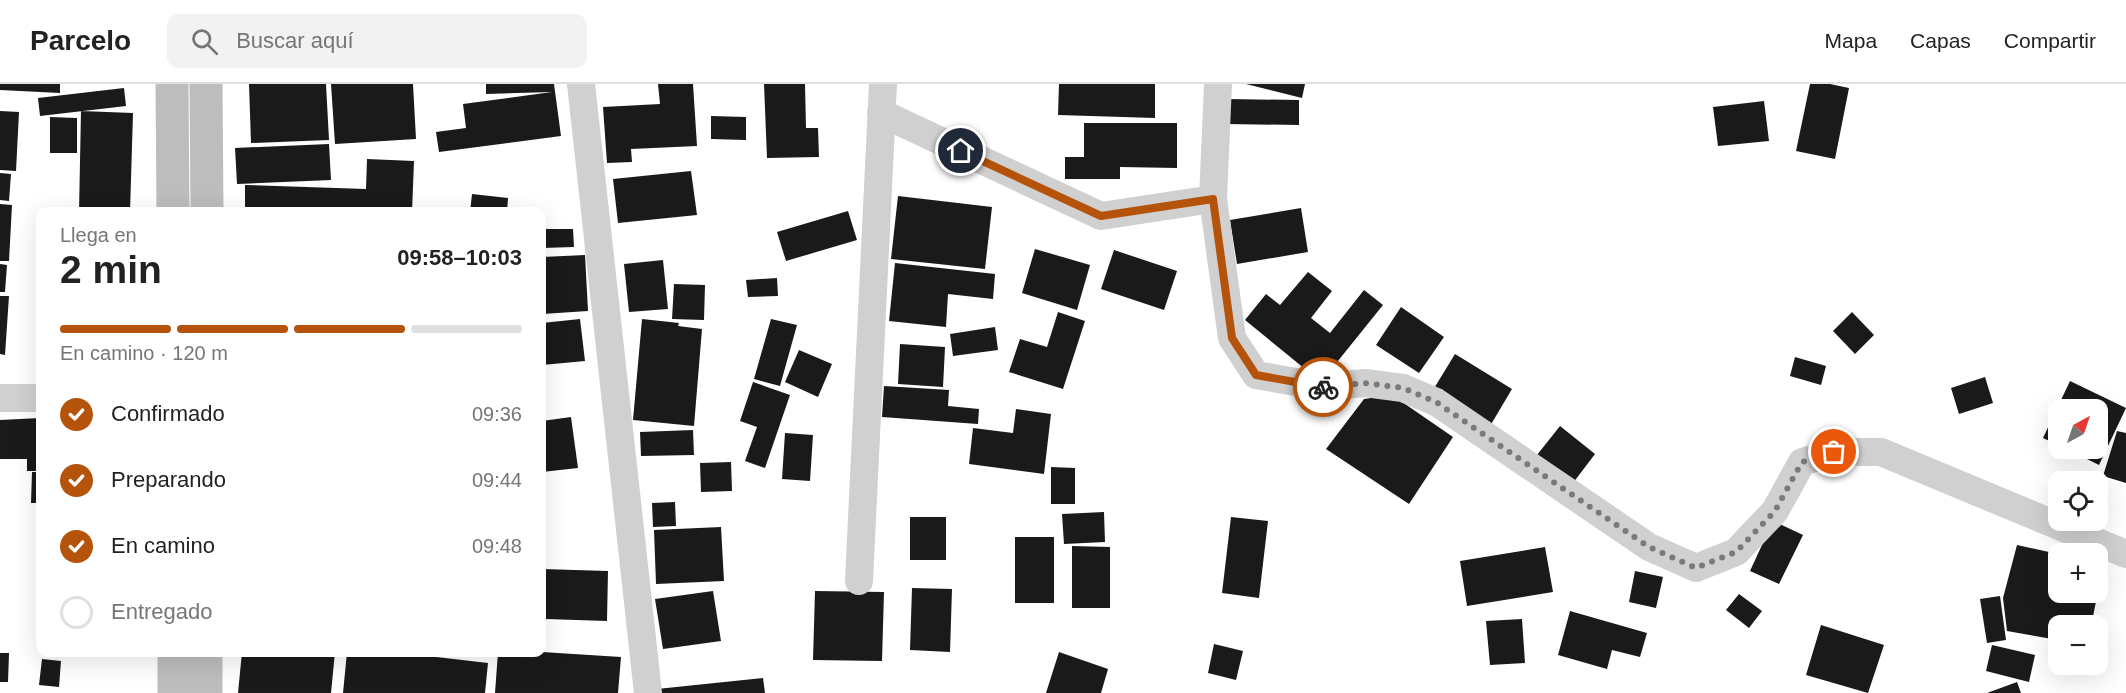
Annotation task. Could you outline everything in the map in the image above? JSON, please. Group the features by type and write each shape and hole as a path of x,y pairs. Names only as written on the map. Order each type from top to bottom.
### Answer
{"main road":[{"path":"172,84 173,207"},
{"path":"206,84 207,207"},
{"path":"174,657 174,693"},
{"path":"206,657 206,693"}],"street":[{"path":"581,84 648,693"},
{"path":"859,581 883,84"},
{"path":"1218,84 1213,199 1232,338 1256,375 1324,387 1365,383 1403,388 1436,402 1649,547 1696,568 1736,552 1775,511 1802,462 1834,452 1881,452 2126,554"},
{"path":"881,113 1101,216 1213,199"},
{"path":"0,398 36,398"}],"building":[{"path":"0,84 60,84 60,93 0,90"},
{"path":"249,84 326,84 329,140 251,143"},
{"path":"331,84 413,84 416,139 335,144"},
{"path":"486,84 554,84 561,136 439,152 436,132 466,128 463,104 552,92 486,94"},
{"path":"658,84 693,84 697,146 631,149 632,162 607,163 603,107 660,104"},
{"path":"764,84 805,84 806,128 818,128 819,157 767,158"},
{"path":"1059,84 1155,84 1155,118 1058,115"},
{"path":"1246,84 1305,84 1302,98"},
{"path":"1810,84 1830,84 1849,88 1835,159 1796,151"},
{"path":"124,88 126,106 40,116 38,98"},
{"path":"1227,99 1299,100 1299,125 1227,124"},
{"path":"1764,101 1769,141 1718,146 1713,107"},
{"path":"0,111 19,112 16,171 0,170"},
{"path":"81,111 133,113 130,207 79,207"},
{"path":"711,116 746,117 746,140 711,139"},
{"path":"50,117 77,118 77,153 50,153"},
{"path":"1084,123 1177,123 1177,168 1120,167 1120,179 1065,179 1065,157 1084,157"},
{"path":"329,144 331,180 237,184 235,148"},
{"path":"367,159 414,161 412,207 245,207 245,185 366,189"},
{"path":"691,171 697,215 618,223 613,179"},
{"path":"0,173 11,174 9,201 0,200"},
{"path":"472,194 508,198 507,207 471,207"},
{"path":"898,196 992,207 985,269 891,259"},
{"path":"0,204 12,205 9,261 0,261"},
{"path":"1301,208 1308,252 1237,264 1230,220"},
{"path":"848,211 857,240 786,261 777,232"},
{"path":"546,229 573,229 574,247 546,248"},
{"path":"1035,249 1090,265 1077,310 1022,293"},
{"path":"1114,250 1177,271 1164,310 1101,289"},
{"path":"585,255 588,311 546,314 546,257"},
{"path":"663,260 668,309 629,312 624,264"},
{"path":"895,263 995,274 993,299 948,294 946,327 889,321"},
{"path":"0,264 7,265 5,292 0,292"},
{"path":"1308,272 1332,291 1311,318 1330,333 1364,290 1383,305 1321,382 1245,320 1266,294 1280,305"},
{"path":"777,278 778,296 748,297 746,280"},
{"path":"674,284 705,285 704,320 672,319"},
{"path":"0,296 9,296 5,355 0,354"},
{"path":"1401,307 1444,337 1419,373 1376,345"},
{"path":"1058,312 1085,321 1063,389 1009,372 1020,339 1047,347"},
{"path":"1852,312 1874,335 1855,354 1833,331"},
{"path":"580,319 585,361 546,365 546,323"},
{"path":"642,319 679,323 678,326 702,329 694,426 633,420"},
{"path":"771,319 797,325 780,386 754,379"},
{"path":"995,327 998,350 953,356 950,334"},
{"path":"900,344 945,347 943,387 898,384"},
{"path":"799,350 832,364 818,397 785,382"},
{"path":"1455,354 1512,389 1490,426 1433,390"},
{"path":"1795,357 1826,366 1821,385 1790,376"},
{"path":"1985,377 1993,403 1959,414 1951,388"},
{"path":"2070,381 2107,399 2061,399"},
{"path":"753,382 790,395 765,468 745,461 757,427 740,421"},
{"path":"884,386 949,390 948,406 979,409 978,424 882,417"},
{"path":"1392,395 1453,437 1409,504 1326,449 1364,399"},
{"path":"2108,399 2126,408 2108,446"},
{"path":"1016,409 1051,414 1044,474 969,464 973,428 1013,433"},
{"path":"571,417 578,468 546,472 546,420"},
{"path":"36,418 36,471 27,471 27,459 0,459 0,420"},
{"path":"1560,426 1595,454 1573,483 1537,455"},
{"path":"2048,427 2048,440 2043,438"},
{"path":"693,430 694,455 641,456 640,432"},
{"path":"2117,431 2126,433 2126,483 2108,478 2108,471 2105,471"},
{"path":"785,433 813,435 810,481 782,479"},
{"path":"2087,459 2102,459 2099,465"},
{"path":"731,462 732,491 701,492 700,463"},
{"path":"1051,467 1075,468 1075,504 1051,504"},
{"path":"32,472 36,472 36,503 31,503"},
{"path":"675,502 676,526 653,527 652,503"},
{"path":"1104,512 1105,542 1064,544 1062,514"},
{"path":"910,517 946,517 946,560 910,560"},
{"path":"1231,517 1268,521 1259,598 1222,593"},
{"path":"1773,521 1803,535 1779,584 1750,571"},
{"path":"721,527 724,581 656,584 654,530"},
{"path":"1015,537 1054,537 1054,603 1015,603"},
{"path":"2017,545 2048,552 2048,603 2096,603 2093,615 2048,615 2048,638 2007,631 2003,598"},
{"path":"1072,546 1110,547 1110,608 1072,608"},
{"path":"1545,547 1553,592 1467,606 1460,561"},
{"path":"546,569 608,571 607,621 546,619"},
{"path":"1635,571 1663,577 1656,608 1629,602"},
{"path":"912,588 952,589 950,652 910,650"},
{"path":"713,591 721,641 663,649 655,599"},
{"path":"815,591 884,592 882,661 813,660"},
{"path":"1739,594 1762,611 1749,628 1726,610"},
{"path":"2000,596 2006,640 1987,643 1980,599"},
{"path":"1570,611 1647,633 1640,657 1612,650 1607,669 1558,655"},
{"path":"1522,619 1525,663 1490,665 1486,621"},
{"path":"1821,625 1884,645 1868,693 1806,675"},
{"path":"1214,644 1243,651 1236,680 1208,673"},
{"path":"1992,645 2035,655 2029,682 1986,671"},
{"path":"546,652 621,657 618,693 495,693 498,657 546,657"},
{"path":"1059,652 1108,669 1101,693 1046,693"},
{"path":"0,653 9,653 8,682 0,682"},
{"path":"242,657 335,657 331,693 238,693"},
{"path":"347,657 436,657 488,663 485,693 343,693"},
{"path":"42,659 61,661 59,687 39,685"},
{"path":"763,678 765,693 658,693 657,689"},
{"path":"2017,682 2021,693 1987,693"}],"way so far":[{"path":"1323,387 1365,383 1403,388 1436,402 1649,547 1696,568 1736,552 1775,511 1802,462 1834,452"}],"route":[{"path":"961,151 1101,216 1213,199 1232,338 1256,375 1323,387"}]}
